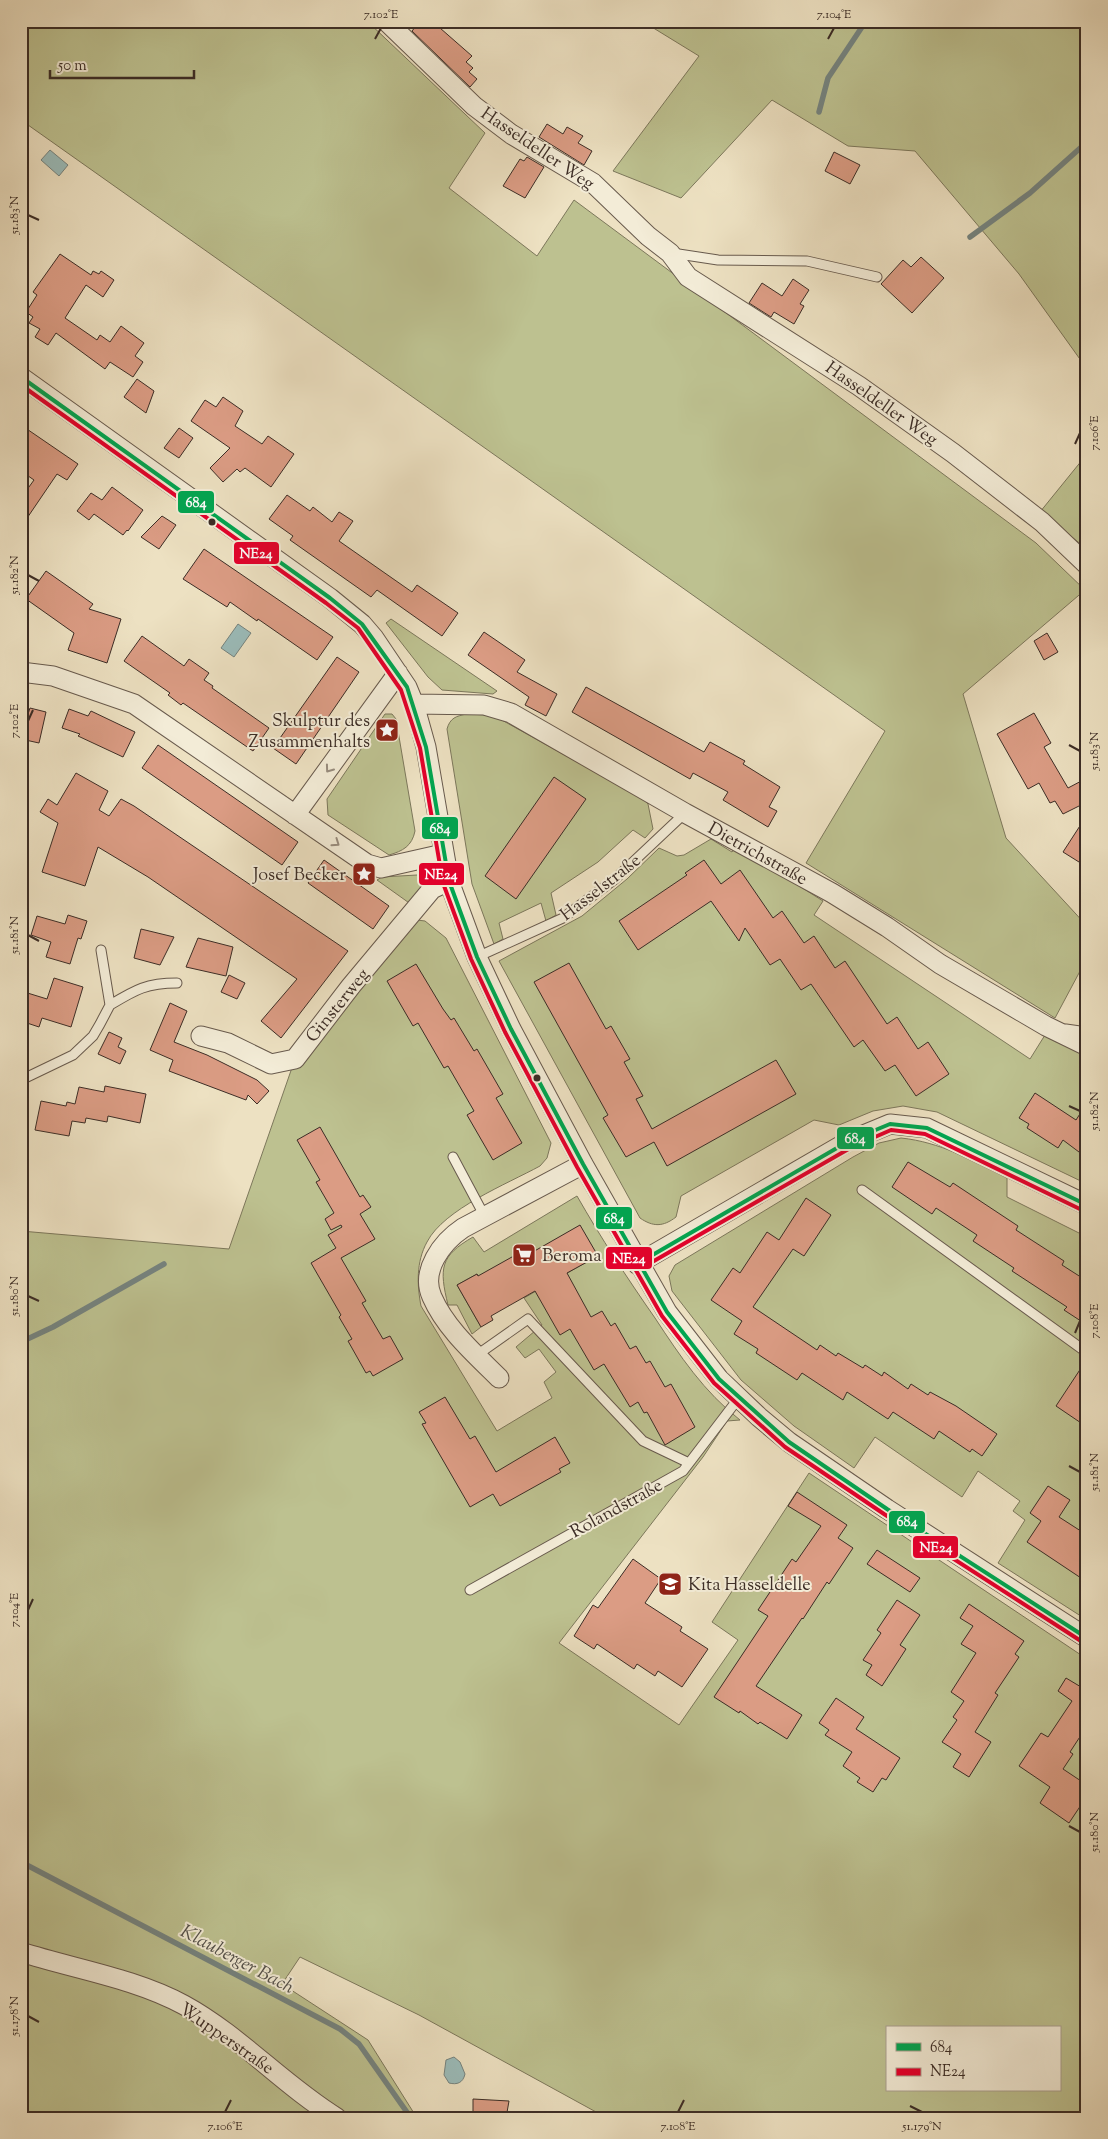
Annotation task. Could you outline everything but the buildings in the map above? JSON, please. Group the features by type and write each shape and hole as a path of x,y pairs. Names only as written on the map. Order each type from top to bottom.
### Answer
{"street":[{"name":"Hasseldeller Weg","path":"386,21 474,106 511,134 593,183 648,236 670,253 688,277 859,386 953,453 1042,522 1087,565"},
{"path":"21,377 330,598 362,624 398,673 414,704 426,747 443,854 450,881 477,957 511,1029 637,1264 666,1312 684,1335 738,1398 812,1459 1087,1638"},
{"path":"21,672 53,676 134,704 367,864 380,868 443,854"},
{"path":"296,815 398,673"},
{"name":"Dietrichstraße","path":"414,704 484,704 511,713 685,813 832,894 887,927 940,964 1046,1026 1087,1046"},
{"name":"Ginsterweg","path":"201,1036 228,1043 271,1064 295,1059 351,986 432,889 450,881"},
{"path":"637,1264 848,1141 890,1124 927,1128 1087,1205"},
{"path":"499,1378 456,1332 432,1297 429,1282 436,1256 446,1242 463,1228 583,1164"},
{"name":"Wupperstraße","path":"21,1952 146,1989 183,2005 206,2020 337,2118"}],"lane":[{"name":"Hasseldeller Weg","path":"670,253 718,260 807,261 877,277"},
{"name":"Hasselstraße","path":"477,957 563,918 615,879 685,813"},
{"path":"101,950 110,1005"},
{"path":"21,1080 73,1054 92,1036 110,1005 132,992 154,983 177,983"},
{"path":"1046,1026 1087,1032"},
{"path":"453,1157 485,1217"},
{"path":"862,1190 1082,1349"},
{"path":"477,1355 528,1319 643,1440 689,1463"},
{"name":"Rolandstraße","path":"470,1590 683,1471 738,1398"}],"green space":[{"path":"21,21 367,21 485,133 449,188 537,256 574,200 1036,543 1085,590 963,694 1006,838 1087,926 1087,958 1055,1018 806,863 885,731 21,120"},
{"path":"642,21 1087,21 1087,369 1019,274 915,151 848,146 772,100 681,198 613,171 699,56"},
{"path":"1087,454 1087,549 1040,512"},
{"path":"391,619 497,691 493,694 442,690 428,677 386,623"},
{"path":"385,714 392,714 396,719 415,831 412,841 406,847 399,852 389,855 328,815 327,799"},
{"path":"467,714 487,715 500,719 642,798 648,804 653,829 645,838 633,830 598,862 551,893 556,915 546,921 541,903 499,923 503,939 494,944 472,884 447,729 454,718"},
{"path":"711,839 732,852 736,846 823,901 814,915 1030,1059 1045,1035 1087,1055 1087,1184 937,1112 903,1106 873,1111 839,1125 814,1120 681,1196 676,1217 667,1223 658,1225 640,1218 499,961 582,916 627,879 659,848 677,856 684,855"},
{"path":"417,875 430,883 412,905 377,880 382,877"},
{"path":"409,919 425,921 446,938 551,1143 547,1158 540,1166 478,1198 447,1219 435,1230 423,1250 419,1266 418,1282 421,1306 497,1431 552,1398 544,1382 556,1372 539,1349 525,1358 516,1347 542,1325 524,1298 597,1256 531,1253 528,1248 483,1285 477,1274 457,1285 481,1327 472,1334 457,1305 448,1305 443,1281 445,1264 454,1250 473,1237 484,1252 577,1196 624,1273 683,1360 715,1398 740,1420 727,1421 703,1457 559,1643 679,1725 738,1640 712,1622 809,1473 1087,1659 1087,2118 607,2118 419,2015 300,1957 282,1984 368,2040 417,2118 21,2118 21,1231 229,1249 295,1059"},
{"path":"901,1138 929,1143 968,1158 1007,1178 1007,1197 1087,1237 1087,1620 998,1563 1025,1520 1013,1511 1020,1501 978,1471 962,1497 875,1437 854,1468 794,1426 741,1380 672,1291 669,1276 675,1265 853,1157 879,1143"}],"water":[{"path":"50,150 68,165 59,176 41,160"},
{"path":"238,624 251,633 234,657 221,648"},
{"path":"454,2057 460,2062 465,2074 459,2083 455,2084 449,2083 444,2075 446,2060"}],"waterway":[{"path":"819,112 828,78 866,21"},
{"path":"970,237 1030,193 1087,142"},
{"path":"21,1342 53,1327 164,1264"},
{"name":"Klauberger Bach","path":"21,1862 340,2029 359,2044 411,2118"}],"transit line":[{"name":"684","path":"21,377 330,598 362,624 407,687 426,747 449,881 477,957 511,1029 583,1164 667,1312 719,1379 789,1442 887,1509 1087,1638"},
{"name":"NE24","path":"21,385 326,603 358,628 401,690 420,748 443,883 471,959 505,1032 577,1167 662,1316 714,1383 785,1447 884,1514 1084,1643"},
{"name":"684","path":"637,1264 849,1141 890,1124 927,1128 1087,1205"},
{"name":"NE24","path":"640,1269 852,1147 891,1130 925,1134 1084,1211"}],"place":[{"name":"Skulptur des Zusammenhalts","path":"387,730"},
{"name":"Josef Becker","path":"364,874"},
{"name":"Beroma","path":"524,1255"},
{"name":"Kita Hasseldelle","path":"670,1584"}]}
